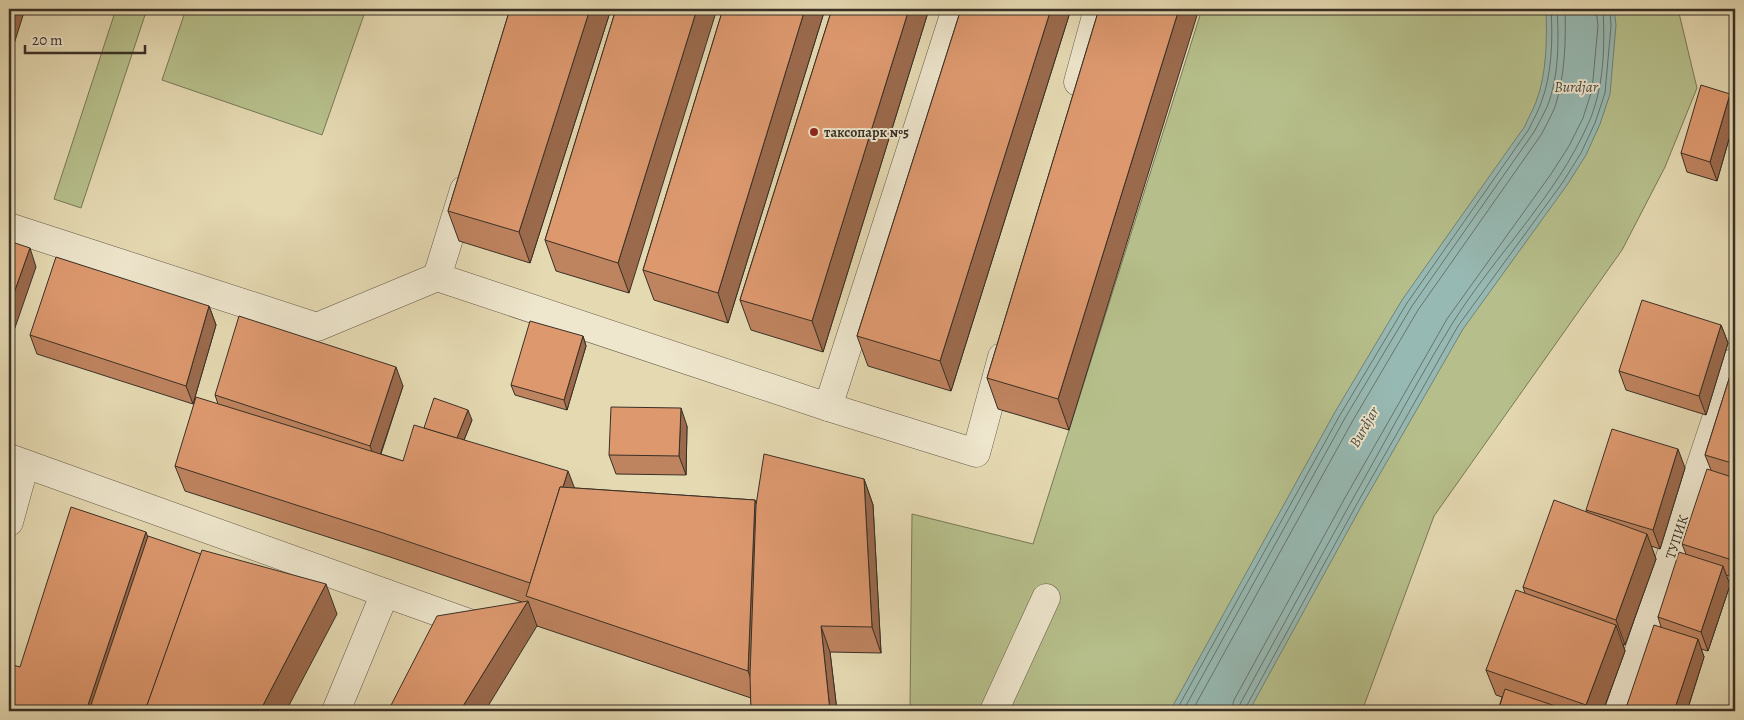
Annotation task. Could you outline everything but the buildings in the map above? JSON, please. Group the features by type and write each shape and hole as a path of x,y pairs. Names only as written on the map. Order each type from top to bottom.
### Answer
{"street":[{"path":"828,407 956,9"},
{"path":"1072,103 1098,9"},
{"path":"437,277 472,166"},
{"path":"9,227 316,327 437,277 828,407 976,453 1010,330"},
{"name":"ТУПИК","path":"1619,711 1735,362"},
{"path":"9,522 17,461 477,626"},
{"path":"336,711 386,593"},
{"path":"994,711 1046,598"}],"green space":[{"path":"116,9 147,9 81,208 54,199"},
{"path":"186,9 366,9 322,135 162,80"},
{"path":"1202,9 1678,9 1697,88 1665,167 1622,250 1434,516 1362,711 910,711 912,514 1033,544"}],"water":[{"name":"Burdjar","path":"1546,9 1614,9 1616,25 1610,94 1600,124 1586,155 1567,185 1463,329 1362,505 1249,711 1170,711 1335,412 1402,300 1525,126 1540,91 1546,44"}],"place":[{"name":"таксопарк №5","path":"814,132"}]}
